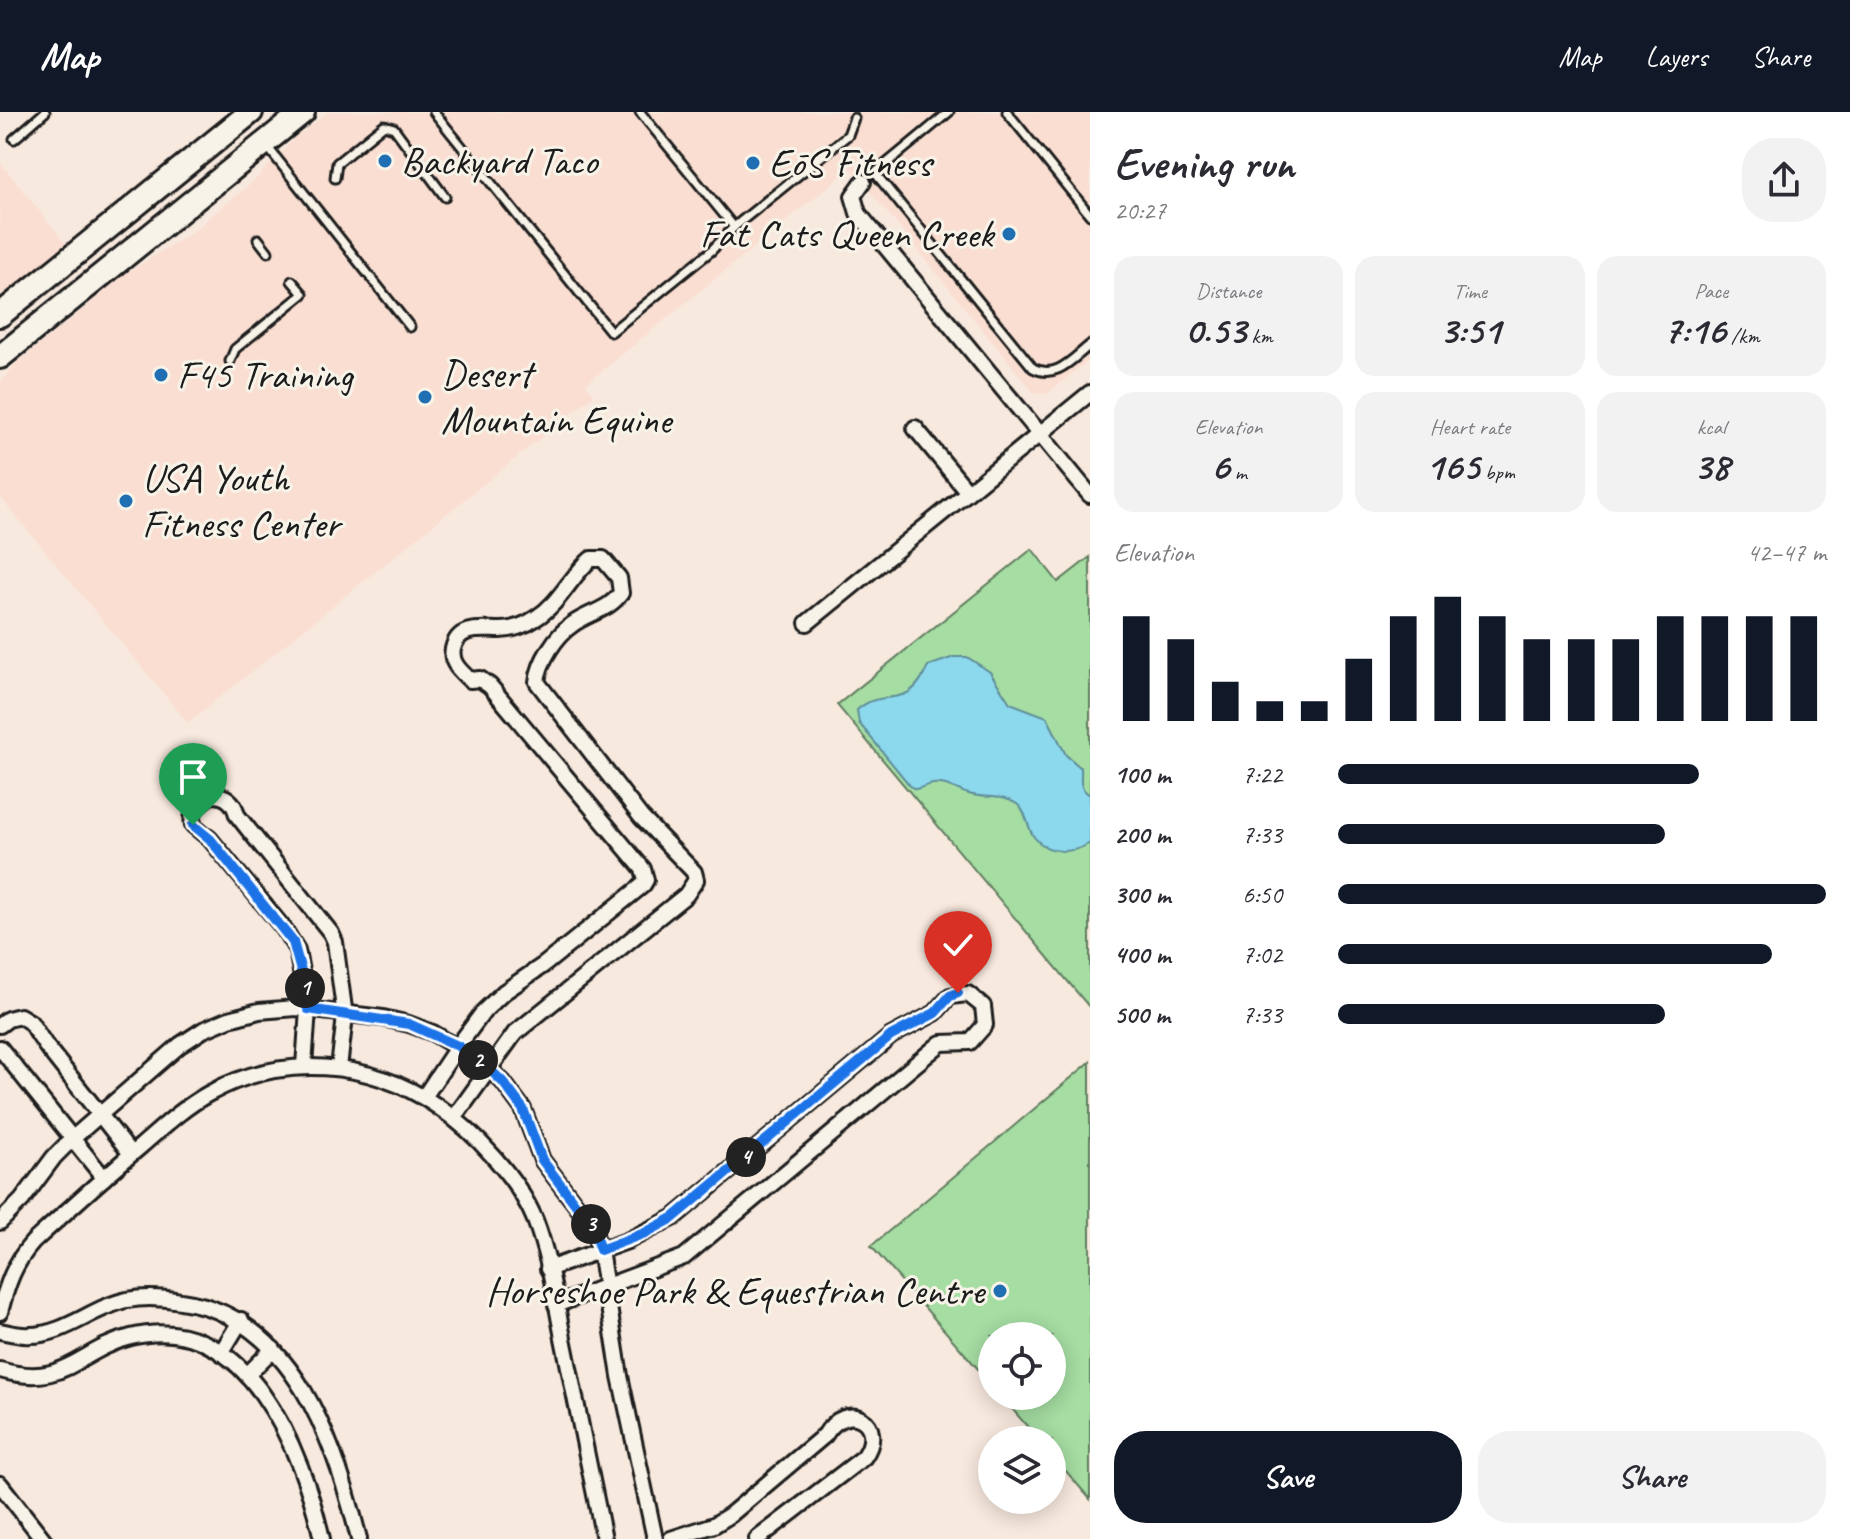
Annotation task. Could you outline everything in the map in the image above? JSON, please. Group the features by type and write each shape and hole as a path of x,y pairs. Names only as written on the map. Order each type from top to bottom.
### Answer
{"main road":[{"path":"0,357 303,112"},
{"path":"0,315 244,113 265,143"}],"street":[{"path":"863,182 853,196 858,213 1090,495"},
{"path":"807,623 1090,393"},
{"path":"915,428 968,492"},
{"path":"424,1097 484,1011 646,880 643,869 632,855 490,686 480,679 470,680 452,658 454,645 461,634 483,628 501,630 525,624 561,597 566,586 591,559 603,559 619,578 621,593 614,603 571,625 541,661 537,682 641,817 694,872 696,880 686,895 515,1033 454,1118"},
{"path":"304,1066 308,1009 293,942 210,839 193,825 195,808 211,795 231,801 237,815 331,933 335,942 345,1016 339,1068"},
{"path":"548,1269 645,1233 673,1218 891,1036 935,1013 950,996 968,994 983,1006 985,1025 970,1042 941,1043 696,1249 665,1266 556,1305"},
{"path":"0,1222 73,1138 180,1045 203,1030 229,1019 259,1011 308,1009 409,1024 458,1046 489,1069 523,1109 542,1160 592,1226 600,1250 620,1376 655,1539"},
{"path":"0,1025 20,1016 30,1022 131,1154"},
{"path":"0,1048 104,1178"},
{"path":"0,1312 11,1273 21,1256 170,1119 207,1094 232,1081 304,1066 339,1068 385,1079 424,1097 454,1118 522,1194 535,1221 556,1305 604,1539"},
{"path":"0,1331 29,1336 47,1334 111,1305 150,1298 190,1302 241,1320 273,1349 292,1373 326,1436 350,1503 359,1539"},
{"path":"221,1353 241,1320"},
{"path":"0,1370 30,1377 44,1375 78,1363 116,1342 145,1334 195,1340 221,1353 248,1374 273,1409 307,1488 322,1539"},
{"path":"248,1374 273,1349"},
{"path":"671,1539 714,1525 730,1515 825,1435 833,1422 849,1415 864,1419 871,1431 871,1446 864,1457 757,1539"},
{"path":"0,1484 43,1539"}],"lane":[{"path":"14,139 45,112"},
{"path":"434,112 611,332 848,135 854,118"},
{"path":"640,112 734,227"},
{"path":"863,182 949,112"},
{"path":"1007,112 1090,215"},
{"path":"335,178 337,163 384,125 394,128 445,197"},
{"path":"265,143 410,327"},
{"path":"875,173 1033,368 1052,373 1090,345"},
{"path":"258,239 268,252"},
{"path":"230,361 235,349 303,294 292,281"}],"shaded area":[{"path":"328,112 1090,112 1090,359 1047,394 1034,393 851,168 586,384 594,395 188,723 0,497 0,382 17,363 124,275 192,232 256,179 296,137"},
{"path":"0,162 66,244 0,297"}],"green space":[{"path":"1032,549 1058,582 1090,557 1090,1008 837,705"},
{"name":"Horseshoe Park & Equestrian Centre","path":"1090,1062 1090,1499 1066,1471 1066,1426 1027,1426 1013,1410 1066,1410 1066,1322 978,1322 978,1369 871,1246"}],"water":[{"path":"954,657 967,657 990,672 1010,703 1047,717 1066,755 1081,768 1082,786 1090,795 1090,843 1069,851 1053,850 1034,837 1023,811 1011,801 965,793 943,784 916,789 911,787 859,723 857,710 867,703 903,695 920,681 928,666"}],"place":[{"name":"Backyard Taco","path":"385,161"},
{"name":"EōS Fitness","path":"753,163"},
{"name":"Fat Cats Queen Creek","path":"1009,234"},
{"name":"F45 Training","path":"161,375"},
{"name":"Desert Mountain Equine","path":"425,397"},
{"name":"USA Youth Fitness Center","path":"126,501"},
{"name":"Horseshoe Park & Equestrian Centre","path":"1000,1291"}],"route":[{"path":"193,825 210,839 293,942 308,1009 409,1024 458,1046 503,1082 523,1109 542,1160 592,1226 600,1250 627,1241 673,1218 891,1036 935,1013 950,996 958,993"}]}
